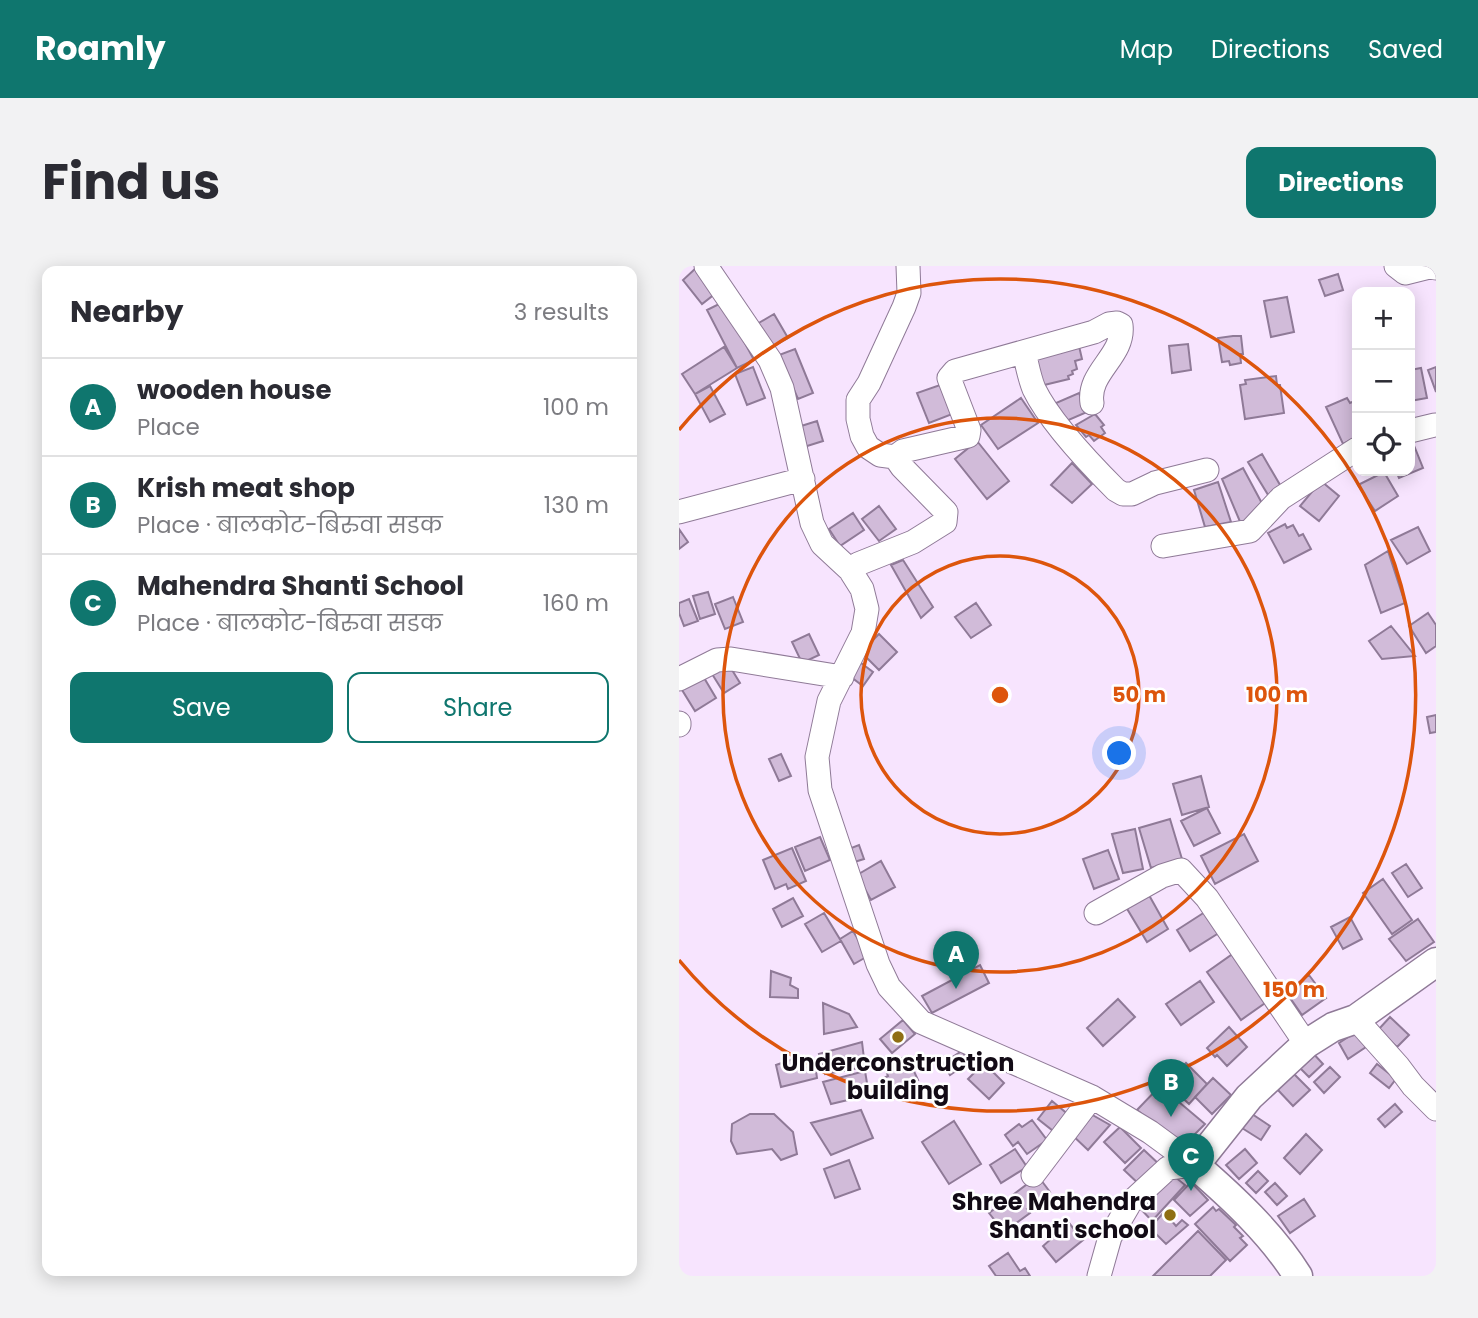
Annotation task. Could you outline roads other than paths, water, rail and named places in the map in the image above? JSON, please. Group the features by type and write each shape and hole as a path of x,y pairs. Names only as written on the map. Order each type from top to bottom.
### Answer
{"main road":[{"path":"1298,1276 1289,1262 1238,1205 1195,1164 1249,1097 1306,1044 1333,1027 1356,1019 1436,962"}],"street":[{"path":"706,266 770,360 782,388 812,523 822,544 850,570 862,589 867,609 863,633 829,701 817,757 820,790 874,952 889,988 921,1022 1092,1097 1150,1132 1195,1164"},
{"path":"908,266 909,293 904,307 869,383 858,400 862,436 869,447 880,456 895,457 903,451 968,436 969,430 949,378 955,371 1117,323 1121,326 1121,337 1092,384 1092,403"},
{"path":"1396,266 1405,273 1429,267 1436,268"},
{"path":"1024,352 1034,387 1043,404 1116,490 1123,494 1132,494 1155,483 1207,470"},
{"path":"1415,429 1436,426"},
{"path":"1163,546 1250,531 1281,498 1352,452"},
{"path":"850,570 858,564 913,542 945,522 946,512 895,457"},
{"path":"679,512 803,479"},
{"path":"679,679 717,660 731,659 842,677"},
{"path":"1096,913 1162,876 1181,870 1207,898 1306,1044"},
{"path":"1356,1019 1436,1109"},
{"path":"1033,1175 1092,1097"},
{"path":"1099,1276 1110,1237 1130,1203 1168,1168 1195,1164"}],"place":[{"name":"wooden house","path":"956,989"},
{"name":"Underconstruction building","path":"898,1037"},
{"name":"Krish meat shop","path":"1171,1117"},
{"name":"Mahendra Shanti School","path":"1191,1191"},
{"name":"Shree Mahendra Shanti school","path":"1170,1215"}]}
